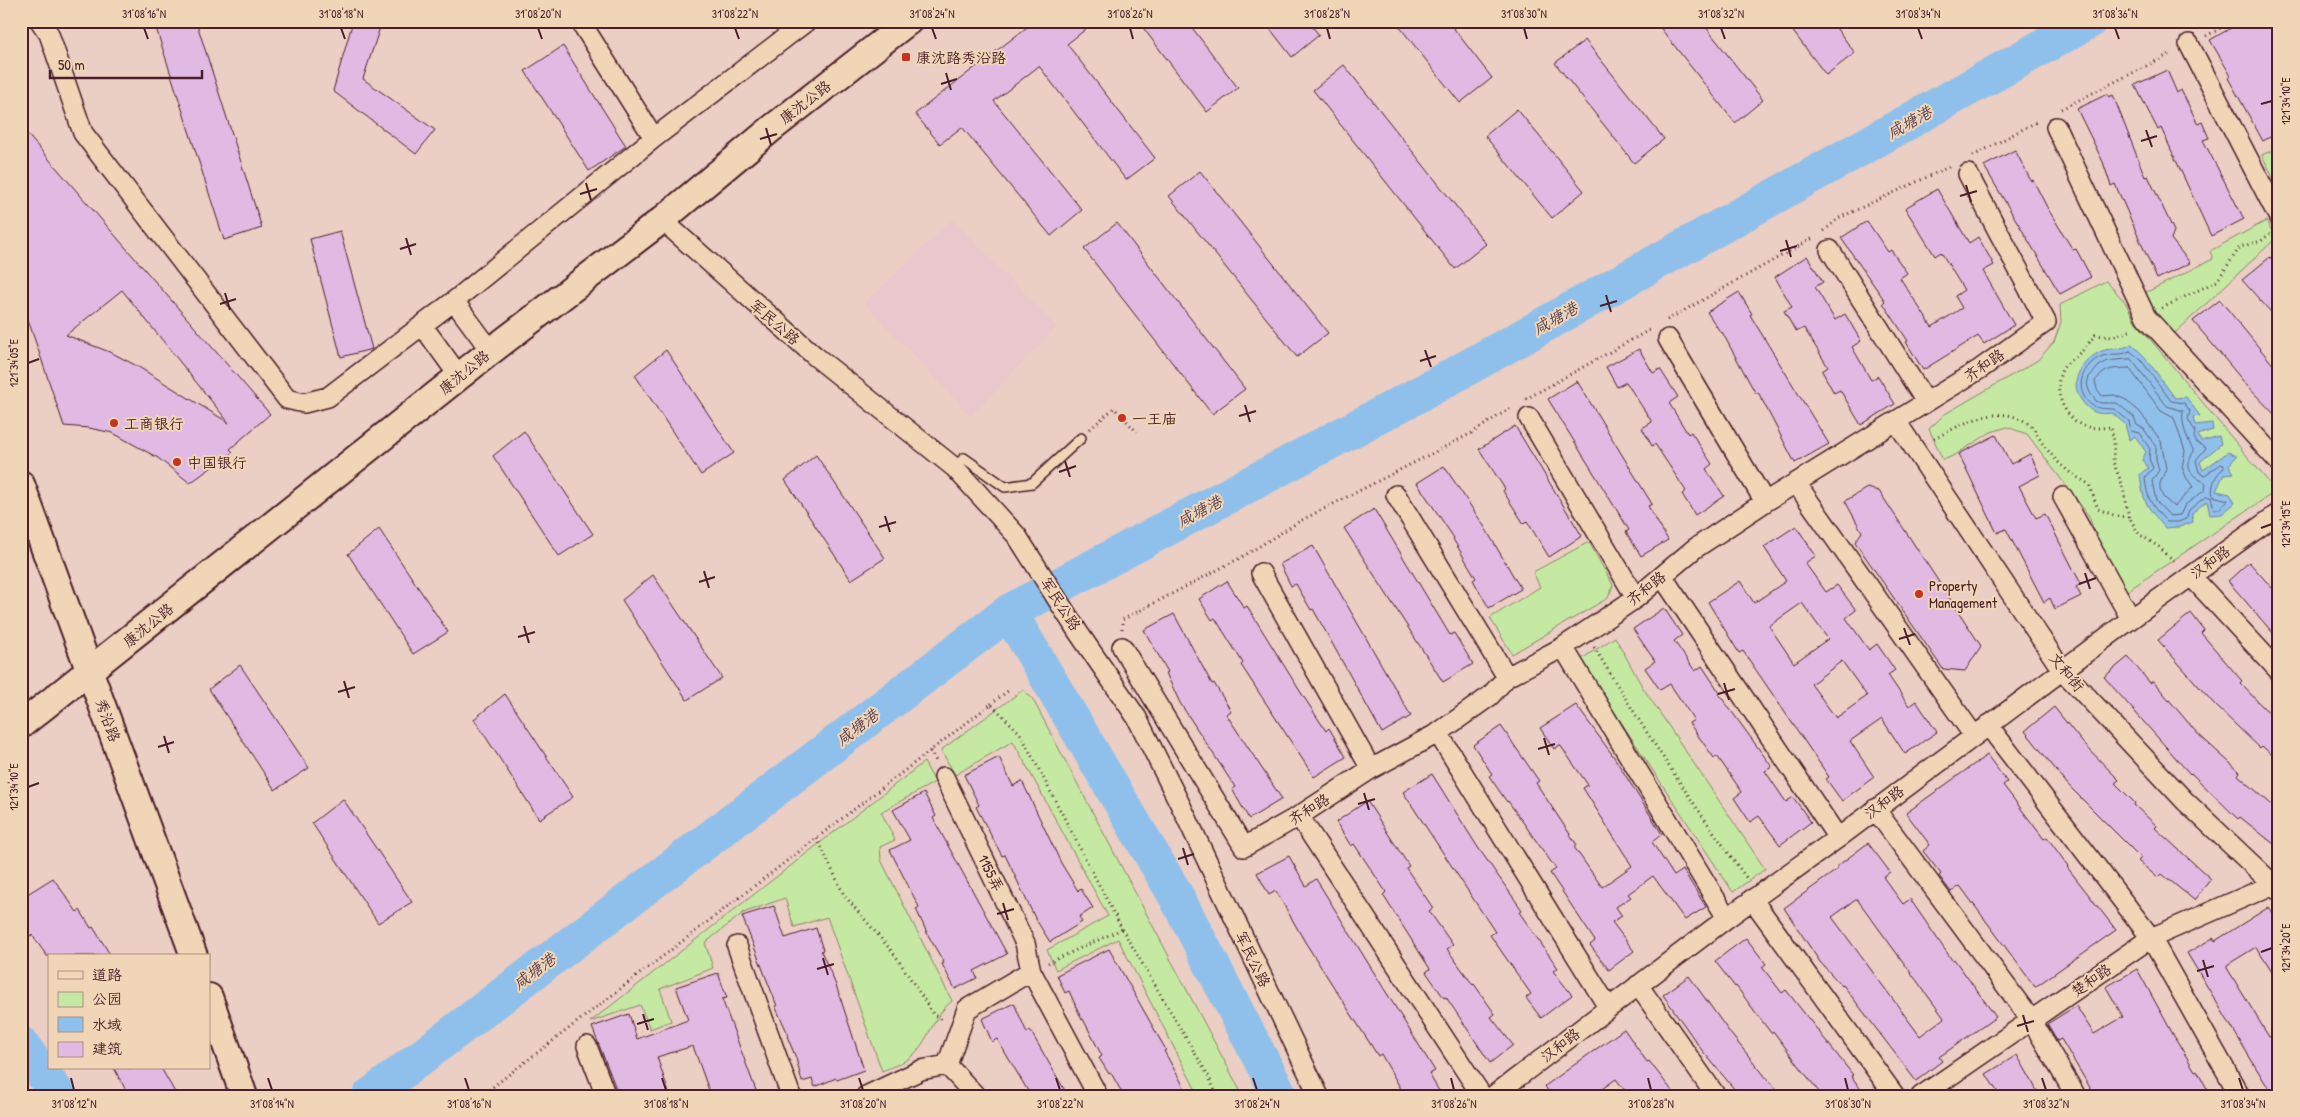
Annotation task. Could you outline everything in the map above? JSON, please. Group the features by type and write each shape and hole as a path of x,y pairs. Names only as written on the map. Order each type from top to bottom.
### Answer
{"street":[{"path":"40,21 49,34 83,133 287,399 304,403 328,397 454,301 654,138 807,21"},
{"path":"580,21 654,138"},
{"name":"康沈公路","path":"21,726 459,376 662,220 771,130 909,21"},
{"path":"2189,44 2276,225"},
{"path":"2056,127 2146,316 2279,462"},
{"name":"齐和路","path":"1122,647 1244,846 1300,816 1371,769 1438,733 1490,696 1507,677 1563,647 1636,598 1694,549 1765,502 1980,369 2046,322 1968,174"},
{"name":"军民公路","path":"662,220 815,356 955,468 1017,536 1078,632 1137,718 1182,808 1319,1096"},
{"path":"1830,250 1926,402"},
{"path":"454,301 491,351"},
{"path":"422,325 459,376"},
{"path":"1668,339 1765,502"},
{"path":"1529,418 1636,598"},
{"name":"文和街","path":"1896,421 2062,670 2185,801 2276,888"},
{"path":"1796,483 1981,730 2151,938 2240,1096"},
{"name":"秀沿路","path":"21,484 193,954"},
{"path":"1396,495 1507,677"},
{"path":"2063,497 2131,619"},
{"name":"汉和路","path":"1493,1096 1515,1090 1608,1007 2131,619 2279,513"},
{"path":"1262,573 1371,769"},
{"path":"1662,576 1838,838"},
{"path":"2192,576 2279,671"},
{"path":"1563,647 1727,918"},
{"path":"1438,733 1608,1007"},
{"name":"1155弄","path":"944,777 1025,943 1031,971 1098,1096"},
{"path":"1875,809 2032,1020 2076,1096"},
{"path":"1300,816 1482,1096"},
{"name":"楚和路","path":"1921,1096 2151,938 2276,888"},
{"path":"1756,897 1895,1096"},
{"path":"737,946 791,1096"},
{"path":"947,1065 967,1009 1031,971"},
{"path":"1638,985 1716,1096"},
{"path":"210,1000 244,1096"},
{"path":"587,1046 606,1096"},
{"path":"866,1096 921,1070 947,1065"},
{"path":"947,1065 976,1096"}],"lane":[{"path":"955,468 964,458 1005,487 1032,483 1081,438"}],"path":[{"path":"2129,517 2122,484 2113,462 2114,442 2111,427 2096,428 2082,425 2070,416 2058,399 2059,377 2064,367 2084,349 2095,334 2112,337 2151,323 2164,306 2218,281 2240,248 2262,241 2276,225"},
{"path":"1081,438 1114,408 1137,432"},
{"path":"1585,632 1646,730 1756,897"},
{"path":"481,1096 1009,690"},
{"path":"991,704 1020,733 1122,929 1209,1077 1217,1096"},
{"path":"817,838 844,895 895,955 934,1015 959,1030"},
{"path":"1031,971 1122,929"}],"shaded area":[{"path":"952,220 1057,327 970,416 865,303"}],"green space":[{"path":"2279,147 2279,190 2262,155"},
{"path":"2266,221 2276,238 2175,333 2153,312 2145,293 2213,259 2210,251"},
{"path":"2106,281 2125,302 2135,321 2276,491 2124,593 2100,549 2089,516 2027,434 2007,427 1991,432 1955,455 1943,460 1929,429 1945,414 2038,360 2054,342 2061,322 2060,305"},
{"path":"1589,542 1613,585 1608,598 1512,654 1490,618 1540,587 1533,572"},
{"path":"1615,637 1643,688 1765,869 1733,892 1580,660"},
{"path":"1023,690 1032,698 1243,1096 1199,1096 1118,939 1056,970 1047,950 1108,916 1013,741 955,775 941,750"},
{"path":"924,762 935,782 881,812 895,840 880,847 881,860 952,1001 940,1014 922,1044 911,1057 882,1071 827,917 794,927 785,898 743,913 705,943 713,968 660,989 671,1021 650,1029 640,1005 590,1022"}],"water":[{"path":"2132,344 2145,357 2175,398 2186,397 2200,416 2193,417 2195,425 2212,423 2213,430 2198,435 2201,441 2219,436 2221,444 2200,462 2203,470 2228,452 2237,456 2229,465 2234,473 2224,474 2216,491 2230,494 2235,503 2222,514 2210,515 2207,501 2192,513 2193,522 2179,527 2165,528 2144,498 2140,474 2148,468 2142,460 2146,452 2135,436 2129,440 2125,424 2112,413 2103,414 2092,411 2082,401 2076,386 2079,372 2083,365 2102,351"}],"building":[{"path":"180,21 196,21 262,228 224,240 156,28"},
{"path":"353,21 382,21 363,79 435,130 416,154 333,91"},
{"path":"1035,21 1096,21 1067,44 1155,158 1126,180 1039,66 994,101 1082,210 1051,236 962,127 940,144 915,114"},
{"path":"1138,21 1187,21 1238,88 1207,112"},
{"path":"1264,21 1308,21 1319,35 1292,57"},
{"path":"1395,21 1448,21 1492,78 1460,103"},
{"path":"1655,21 1701,21 1763,100 1735,123"},
{"path":"1785,21 1831,21 1855,53 1826,75"},
{"path":"2243,21 2279,21 2279,132 2263,141 2228,78 2231,76 2210,40"},
{"path":"1585,40 1664,139 1634,163 1555,63"},
{"path":"563,46 626,146 589,171 525,71"},
{"path":"1344,65 1486,244 1455,269 1313,90"},
{"path":"2167,70 2177,93 2181,90 2198,124 2202,122 2209,138 2203,140 2244,219 2211,236 2161,128 2158,130 2135,85"},
{"path":"2107,94 2109,97 2113,95 2145,177 2148,176 2174,231 2171,239 2190,263 2157,279 2115,184 2111,186 2103,162 2077,109"},
{"path":"1517,109 1584,191 1552,218 1485,136"},
{"path":"21,127 270,414 230,449 233,452 190,483 158,458 113,433 89,428 64,426 21,299","holes":["122,290 229,423 137,366 112,353 66,335"]},
{"path":"2015,150 2031,181 2033,180 2048,209 2073,250 2076,249 2091,277 2060,294 1984,166"},
{"path":"1200,171 1328,333 1297,357 1169,196"},
{"path":"1937,189 1969,243 1978,237 1994,265 1983,271 2014,325 1984,344 1978,336 1923,370 1906,342 1908,341 1883,303 1885,301 1841,238 1867,221 1888,252 1891,250 1907,273 1900,278 1932,327 1962,308 1955,296 1964,290 1941,252 1935,256 1905,208"},
{"path":"1117,223 1245,389 1212,414 1084,249"},
{"path":"340,231 372,349 341,357 310,239"},
{"path":"1807,256 1823,282 1815,287 1835,320 1845,314 1861,341 1852,347 1871,380 1878,376 1895,404 1861,425 1840,390 1834,393 1822,371 1828,367 1804,328 1796,332 1784,311 1792,307 1775,277"},
{"path":"2270,257 2279,268 2279,321 2242,280"},
{"path":"1739,292 1752,314 1750,315 1829,444 1795,463 1758,392 1756,394 1722,332 1707,312"},
{"path":"2220,300 2279,372 2279,419 2249,388 2193,321"},
{"path":"1639,349 1653,373 1660,369 1678,397 1669,403 1688,434 1691,432 1712,464 1706,469 1724,496 1695,515 1682,494 1686,491 1655,444 1652,446 1642,428 1652,422 1626,382 1617,387 1606,367"},
{"path":"666,350 734,453 701,475 635,375"},
{"path":"1577,381 1652,504 1648,506 1668,540 1641,556 1626,532 1629,530 1548,399"},
{"path":"1515,426 1582,536 1549,557 1527,521 1524,524 1503,491 1505,489 1479,449"},
{"path":"524,431 593,534 559,556 493,456"},
{"path":"1996,435 2011,464 2030,454 2040,475 2019,486 2036,518 2045,514 2081,584 2076,587 2081,596 2055,609 2050,598 2044,602 2006,529 1997,533 1959,454"},
{"path":"816,455 885,558 851,580 785,480"},
{"path":"1444,466 1484,526 1521,589 1489,608 1473,580 1476,578 1454,538 1417,483"},
{"name":"Property Management","path":"1867,488 1879,491 1981,646 1965,671 1943,669 1855,542 1862,532 1845,501"},
{"path":"1374,509 1450,635 1454,633 1473,664 1443,682 1344,528"},
{"path":"1796,526 1816,556 1805,563 1826,592 1837,585 1856,610 1846,618 1869,650 1877,644 1895,670 1888,675 1909,706 1916,701 1937,732 1905,754 1882,719 1850,741 1874,777 1842,801 1826,779 1829,777 1743,651 1739,653 1708,602 1740,581 1754,603 1786,581 1764,547","holes":["1802,603 1828,639 1794,663 1769,626","1842,661 1867,696 1836,718 1811,684"]},
{"path":"379,529 448,632 413,654 348,554"},
{"path":"1313,546 1411,716 1382,733 1313,609 1311,610 1296,584 1291,586 1280,564"},
{"path":"2249,562 2272,588 2279,582 2279,640 2228,581"},
{"path":"653,575 722,678 687,700 622,600"},
{"path":"1227,581 1244,608 1247,606 1326,731 1329,728 1346,757 1314,777 1241,665 1243,663 1215,618 1212,620 1199,599"},
{"path":"1664,608 1682,635 1674,641 1695,671 1702,666 1719,694 1772,767 1765,771 1786,802 1793,797 1811,822 1780,845 1759,816 1750,822 1734,798 1742,792 1717,756 1714,758 1689,723 1694,720 1670,684 1660,690 1645,668 1655,661 1633,629"},
{"path":"2191,613 2204,630 2201,633 2242,681 2240,683 2264,708 2279,720 2279,761 2262,746 2260,748 2215,705 2158,640"},
{"path":"1174,614 1212,684 1214,683 1231,711 1226,714 1282,799 1249,819 1232,789 1235,787 1180,703 1166,673 1168,672 1144,630"},
{"path":"2128,657 2150,683 2153,681 2197,733 2240,772 2238,775 2279,811 2279,848 2240,817 2238,819 2190,774 2104,677"},
{"path":"240,665 309,768 275,790 209,689"},
{"path":"505,694 573,797 539,819 474,719"},
{"path":"1576,705 1614,757 1662,834 1652,842 1674,876 1683,870 1706,907 1685,920 1653,876 1628,894 1631,897 1616,907 1622,916 1612,922 1634,951 1609,970 1590,945 1595,941 1550,873 1556,869 1489,776 1492,774 1473,745 1501,726 1539,781 1536,783 1577,845 1574,847 1602,887 1632,866 1583,788 1588,785 1560,745 1554,749 1540,728"},
{"path":"2054,707 2082,742 2119,780 2115,783 2135,803 2134,805 2157,826 2155,828 2211,879 2194,900 2162,874 2158,878 2138,861 2141,858 2068,785 2025,731"},
{"path":"1987,755 2007,782 2003,785 2044,839 2047,837 2067,867 2116,930 2035,987 1960,886 1951,892 1939,876 1941,874 1923,851 1930,845 1906,813"},
{"path":"999,757 1013,786 1022,781 1061,863 1078,891 1081,889 1093,908 1079,917 1082,922 1050,942 1035,918 1005,855 1002,856 976,807 979,805 964,775"},
{"path":"1432,774 1477,846 1522,910 1519,912 1558,968 1553,971 1572,995 1541,1018 1526,998 1531,994 1490,935 1495,932 1403,792"},
{"path":"924,793 936,816 933,818 1007,954 974,971 977,978 955,989 942,964 944,963 916,909 919,907 890,850 910,840 893,810"},
{"path":"343,799 412,902 378,923 312,823"},
{"path":"1367,801 1409,866 1406,868 1433,908 1429,911 1453,945 1447,949 1495,1014 1491,1017 1513,1045 1490,1063 1446,997 1444,998 1426,972 1430,969 1383,895 1386,892 1354,844 1351,846 1336,822"},
{"path":"1868,843 1890,872 1883,877 1903,904 1910,899 1952,960 1954,959 1996,1017 1939,1057 1942,1061 1916,1081 1843,985 1820,962 1784,908 1838,869 1836,867","holes":["1857,899 1944,1018 1920,1036 1832,917"]},
{"path":"1289,856 1306,886 1316,879 1435,1071 1429,1074 1442,1096 1405,1096 1381,1054 1378,1056 1305,942 1276,891 1269,895 1257,873"},
{"path":"53,878 77,912 80,910 91,928 93,927 110,954 48,954 47,956 32,935 30,936 21,924 21,898"},
{"path":"774,906 785,938 816,928 823,950 821,951 836,985 864,1070 837,1080 836,1078 815,1087 812,1079 802,1082 796,1058 787,1036 789,1036 775,1006 777,1006 742,916"},
{"path":"2269,907 2279,922 2279,983 2256,947 2227,965 2227,968 2269,1037 2271,1036 2279,1049 2279,1096 2273,1096 2187,953 2213,938 2215,941"},
{"path":"1746,938 1766,964 1762,967 1782,993 1786,990 1853,1075 1851,1076 1866,1096 1822,1096 1773,1031 1771,1033 1715,961"},
{"path":"1109,949 1166,1050 1164,1051 1189,1096 1124,1096 1111,1073 1109,1074 1099,1058 1102,1056 1082,1020 1069,991 1065,993 1057,975"},
{"path":"2137,969 2174,1036 2195,1071 2197,1070 2211,1096 2095,1096 2061,1039 2057,1041 2047,1024 2076,1006 2094,1034 2123,1017 2106,987"},
{"path":"718,973 727,998 722,999 758,1096 711,1096 693,1046 657,1057 670,1096 619,1096 592,1027 629,1014 637,1039 688,1020 676,987"},
{"path":"1689,976 1730,1033 1781,1096 1740,1096 1701,1049 1663,995"},
{"path":"1014,1003 1027,1033 1030,1030 1068,1096 1031,1096 997,1039 992,1042 982,1019"},
{"path":"1624,1029 1647,1062 1649,1061 1676,1096 1629,1096 1616,1079 1592,1096 1551,1096 1545,1086"},
{"path":"2017,1055 2039,1096 2000,1096 1986,1074"},
{"path":"115,1070 162,1070 177,1096 129,1096"}],"waterway":[{"name":"咸塘港","path":"370,1096 1009,612 1429,389 2089,21"},
{"path":"1009,612 1175,894 1280,1096"},
{"path":"21,1044 59,1096"}],"place":[{"name":"康沈路秀沿路","path":"906,57"},
{"name":"一王庙","path":"1122,418"},
{"name":"工商银行","path":"114,423"},
{"name":"中国银行","path":"177,462"},
{"name":"Property Management","path":"1919,594"}]}
